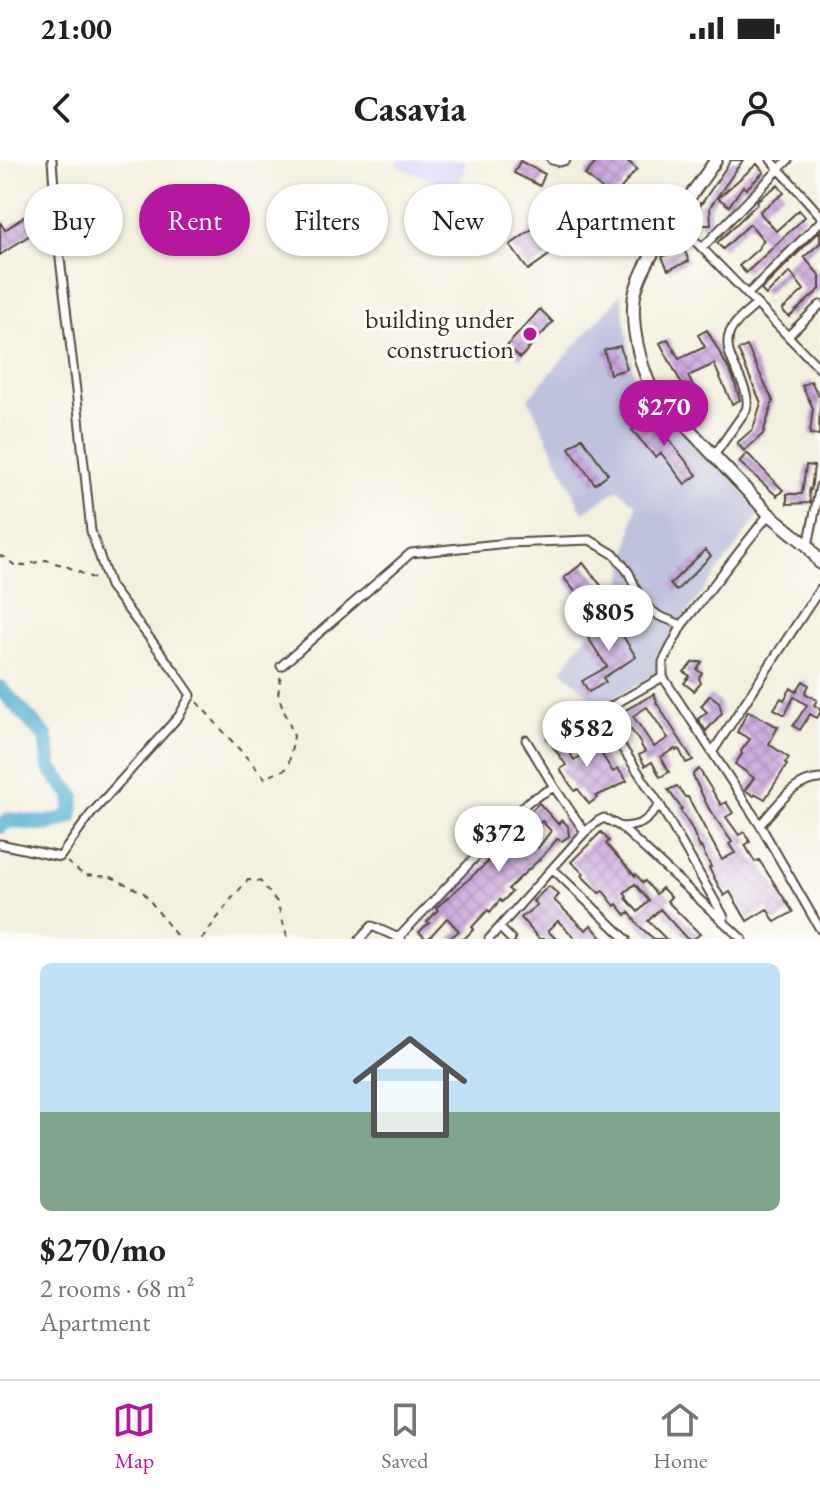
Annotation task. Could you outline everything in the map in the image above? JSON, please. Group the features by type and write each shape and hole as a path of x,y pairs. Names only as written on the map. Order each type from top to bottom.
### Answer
{"street":[{"path":"0,844 60,857 91,814 179,716 191,695 110,586 91,531 58,242 52,160"},
{"path":"552,160 566,160"},
{"path":"700,184 716,160"},
{"path":"771,160 820,215"},
{"path":"703,247 788,160"},
{"path":"748,294 820,222"},
{"path":"703,249 820,369"},
{"path":"652,256 634,297 635,330 645,375 652,390 769,514 808,546 820,563"},
{"path":"713,457 748,404 732,362 729,342 730,332 757,304"},
{"path":"788,336 820,305"},
{"path":"808,546 820,486"},
{"path":"769,514 682,625 663,662 663,677 760,825 820,929"},
{"path":"281,666 411,553 508,543 590,540 615,555 629,573 642,603 659,616 682,625"},
{"path":"713,751 820,589"},
{"path":"663,677 608,708 605,718 660,805 729,926"},
{"path":"526,740 585,832"},
{"path":"760,825 792,790 810,780 820,779"},
{"path":"360,939 372,926 400,938 529,801 554,787"},
{"path":"621,827 642,824 660,805"},
{"path":"489,939 585,832 604,818 621,827 742,939"},
{"path":"553,869 626,939"},
{"path":"500,928 511,939"}],"path":[{"path":"0,556 17,567 46,560 110,586"},
{"path":"191,695 265,778 288,768 294,736 278,695 281,666"},
{"path":"60,857 84,875 111,877 144,893 179,939"},
{"path":"202,939 248,880 260,881 277,902 288,939"}],"shaded area":[{"path":"399,160 467,160 459,184 441,184 397,167"},
{"path":"621,294 634,382 675,418 764,508 683,619 659,673 599,706 562,670 622,583 636,504 618,489 583,513 528,398"}],"building":[{"path":"598,160 626,160 637,169 625,184 596,184 585,175"},
{"path":"731,160 743,160 710,207 711,225 703,225 703,202"},
{"path":"520,161 545,174 541,184 536,184 514,173"},
{"path":"757,164 764,172 746,189 743,186 729,206 718,198"},
{"path":"778,185 784,193 760,211 761,214 776,231 799,210 805,217 746,273 739,266 764,241 750,224 723,249 717,243 759,199"},
{"path":"24,217 24,239 0,255 0,222 5,230"},
{"path":"820,231 820,243 804,257 820,276 820,289 789,317 782,310 804,290 790,272 766,295 761,290"},
{"path":"528,232 528,256 548,256 528,270 512,244"},
{"path":"687,256 689,261 668,270 662,257"},
{"name":"building under construction","path":"540,309 553,322 520,358 507,346"},
{"path":"707,330 733,377 740,400 732,404 714,364 688,376 704,410 694,414 660,343 668,339 679,359 705,347 698,335"},
{"path":"620,346 627,369 610,374 604,350"},
{"path":"747,346 773,401 763,434 744,451 737,443 753,429 761,403 738,350"},
{"path":"811,381 820,398 819,435 810,434 813,408 802,386"},
{"path":"650,416 697,475 685,484 661,453 655,457 632,430"},
{"path":"582,438 608,474 595,484 569,448"},
{"path":"747,453 783,490 777,496 739,462"},
{"path":"806,465 814,466 809,489 810,503 787,504 787,494 802,494"},
{"path":"705,550 711,556 676,591 670,584"},
{"path":"583,563 604,589 585,604 564,578"},
{"path":"613,620 636,657 603,678 606,682 589,692 582,681 607,667 587,636"},
{"path":"693,662 702,662 697,670 702,673 699,678 701,683 694,691 684,683 690,676 684,672"},
{"path":"803,681 809,685 805,693 817,700 814,705 820,713 817,718 810,714 800,730 793,726 807,705 794,697 785,715 774,709 791,688 796,692"},
{"path":"654,694 693,760 686,763 679,749 675,749 661,757 669,772 660,777 652,762 645,766 639,755 645,752 639,741 625,721 620,724 615,716","holes":["647,707 668,738 654,747 633,716"]},
{"path":"710,695 719,702 722,713 706,731 698,719 707,712 701,706"},
{"path":"748,711 778,727 769,744 789,758 765,799 745,790 754,778 735,764 750,739 737,732"},
{"path":"587,731 613,772 618,769 627,781 596,796 589,804 566,779 560,769 566,765 547,738 558,733 574,760 588,752 579,736"},
{"path":"699,769 721,805 726,802 733,813 726,817 739,835 744,832 750,842 745,845 755,862 759,860 793,912 775,922 767,909 747,921 730,892 724,896 682,809 668,790 677,786 688,797 722,860 735,853 729,844 732,842 709,809 693,776"},
{"path":"539,803 558,824 562,820 568,826 569,836 562,841 557,839 508,889 512,892 490,912 488,910 464,939 449,939 459,931 447,918 426,939 419,932 429,923 438,910 436,908 488,862 506,836","holes":["542,821 551,831 538,848 524,834"]},
{"path":"601,832 609,841 606,844 635,876 643,883 645,881 656,894 662,888 671,897 667,901 700,934 694,939 687,939 660,909 648,921 666,939 654,939 629,912 626,915 603,891 599,893 571,862","holes":["635,884 649,901 638,912 624,893"]},
{"path":"549,886 559,895 554,900 586,930 591,925 603,939 576,939 558,921 548,931 556,939 539,939 521,918 537,905 533,901"}],"waterway":[{"path":"0,688 46,737 50,768 73,796 70,817 46,824 9,820 0,826"}],"place":[{"name":"building under construction","path":"530,334"}]}
